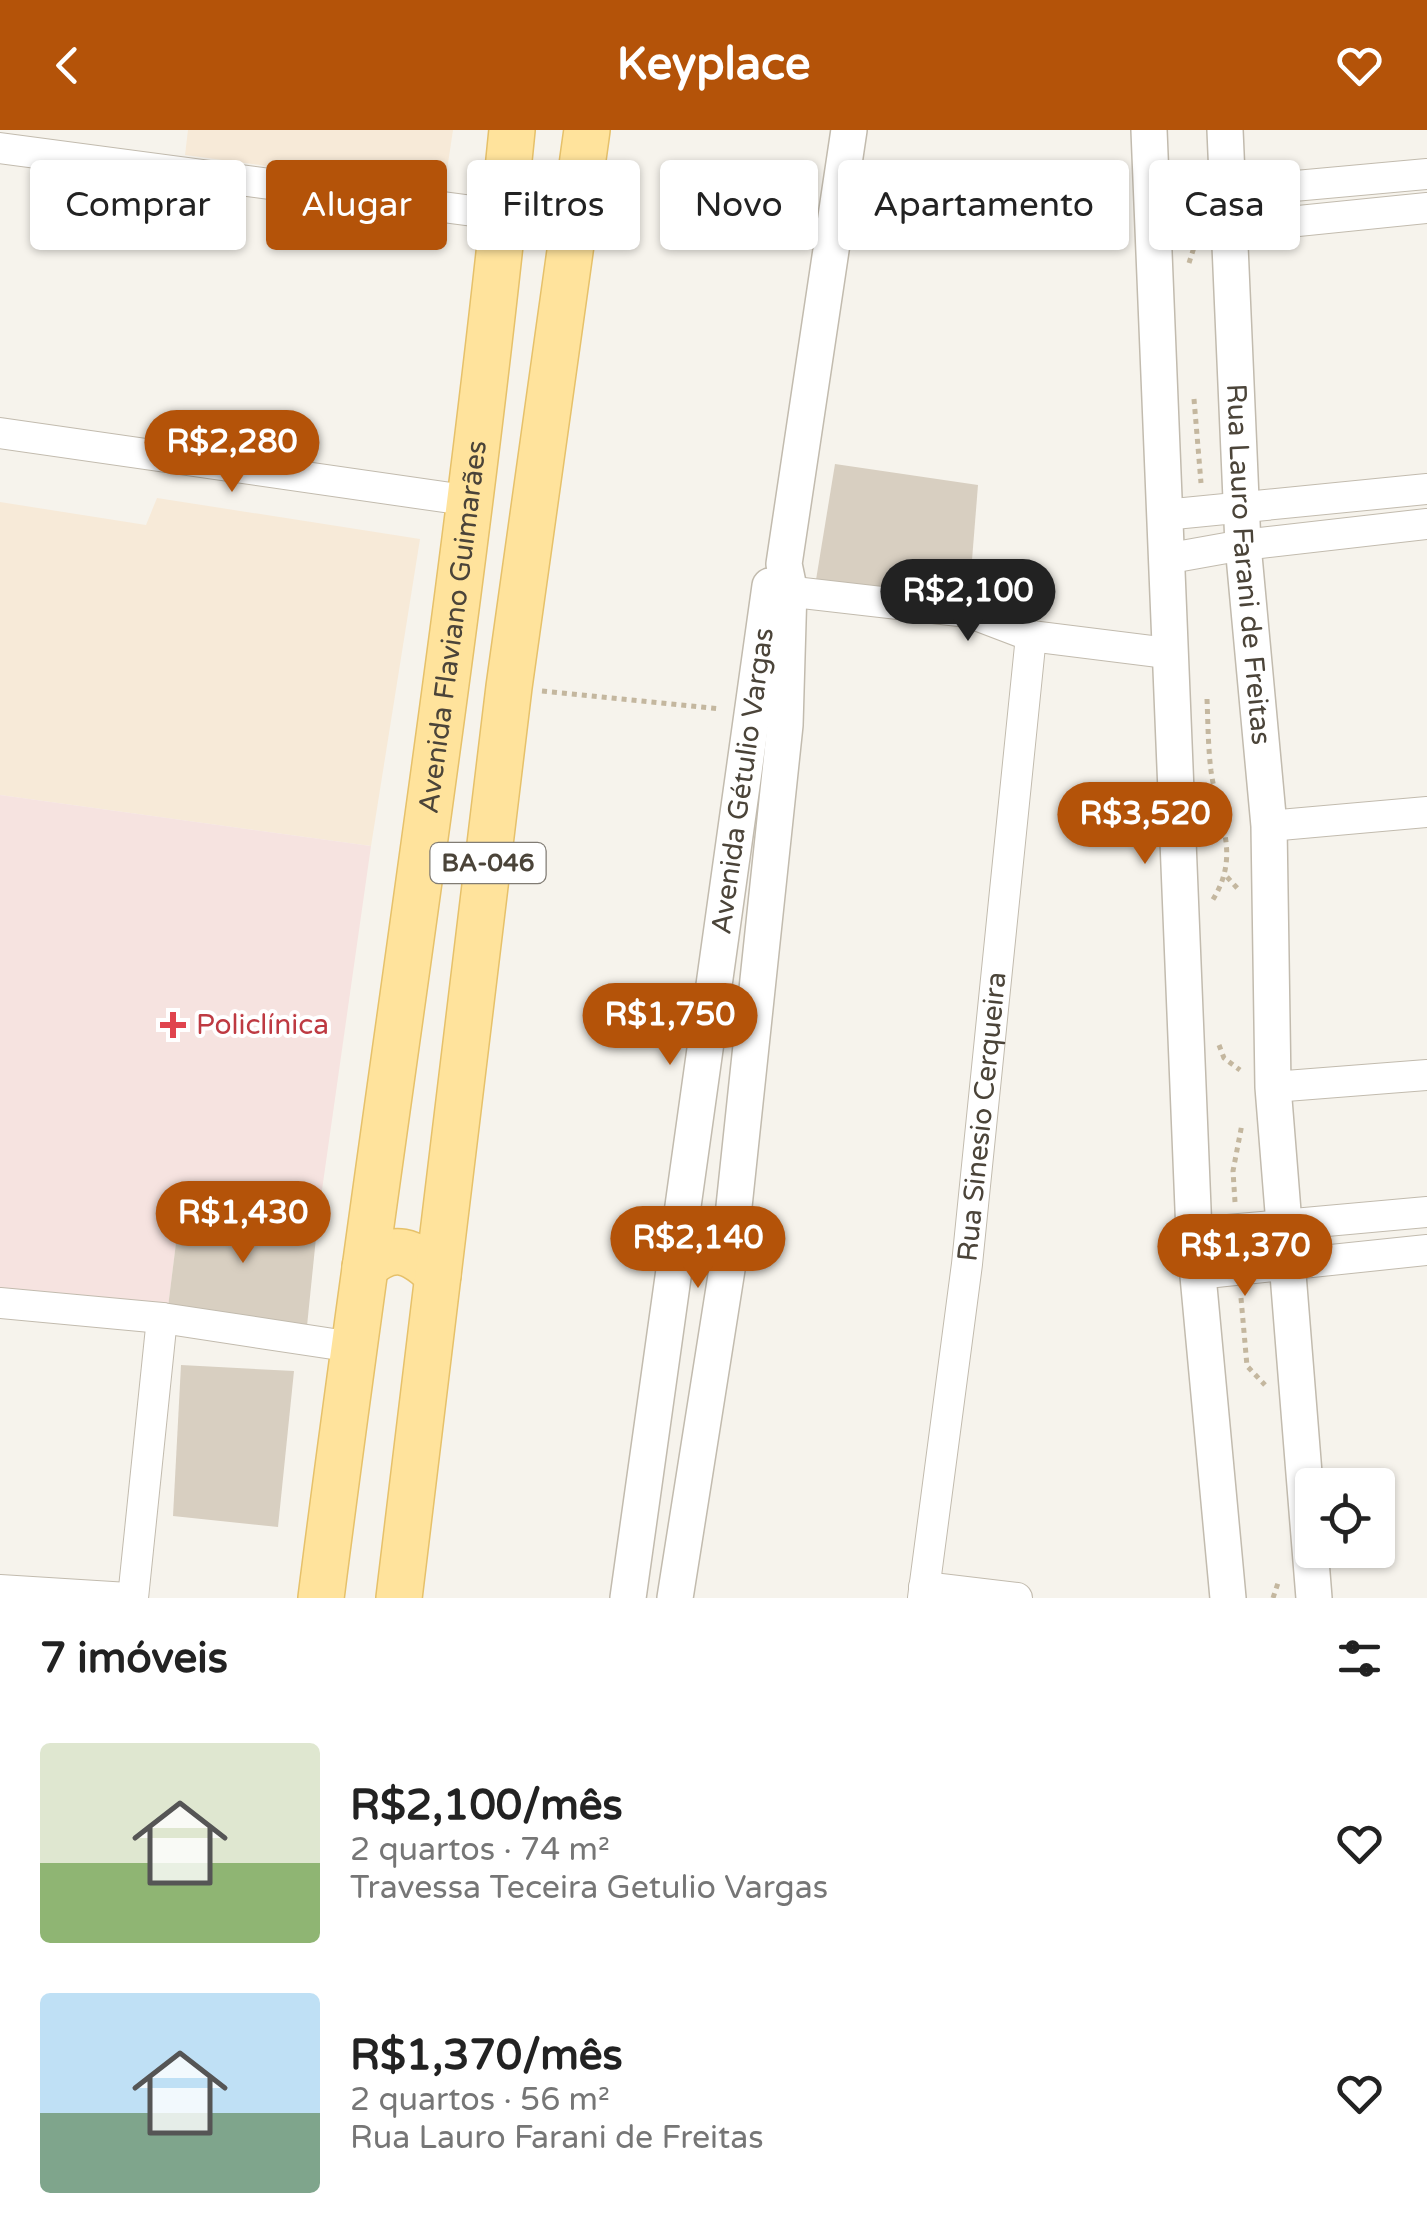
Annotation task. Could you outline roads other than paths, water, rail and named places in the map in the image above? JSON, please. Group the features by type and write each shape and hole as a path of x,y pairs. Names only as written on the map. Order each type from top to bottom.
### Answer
{"main road":[{"name":"Avenida Flaviano Guimarães","path":"509,160 512,130"},
{"name":"BA-046","path":"399,1598 509,687 588,130"},
{"name":"Avenida Flaviano Guimarães","path":"321,1598 380,1138 472,501 499,250"},
{"path":"380,1138 394,1150 414,1158 431,1160 454,1152"},
{"path":"365,1267 380,1254 398,1250 414,1254 438,1275"}],"street":[{"name":"Avenida Gétulio Vargas","path":"628,1598 677,1256 764,720 780,580 849,130"},
{"path":"1149,130 1167,652 1194,1233 1228,1598"},
{"name":"Rua Lauro Farani de Freitas","path":"1225,130 1226,160"},
{"path":"0,148 84,144 467,209"},
{"path":"1300,185 1427,174"},
{"path":"1300,221 1427,208"},
{"name":"Rua Lauro Farani de Freitas","path":"1231,250 1243,544 1269,826 1252,1082 1284,1226 1314,1598"},
{"path":"0,433 472,501"},
{"path":"1164,514 1427,489"},
{"path":"1166,559 1243,544 1427,524"},
{"path":"780,580 968,612 1031,636 1167,652"},
{"name":"Rua Sinesio Cerqueira","path":"924,1593 967,1264 1031,636"},
{"name":"Avenida Gétulio Vargas","path":"675,1598 728,1263 764,720"},
{"path":"1269,826 1427,812"},
{"path":"1252,1082 1427,1074"},
{"path":"1194,1233 1427,1212"},
{"path":"1197,1274 1427,1250"},
{"path":"677,1256 728,1263"},
{"path":"0,1303 162,1318 353,1346"},
{"path":"0,1590 131,1598 162,1318"},
{"path":"924,1593 1017,1598"}],"place":[{"name":"Policlínica","path":"173,1025"}]}
